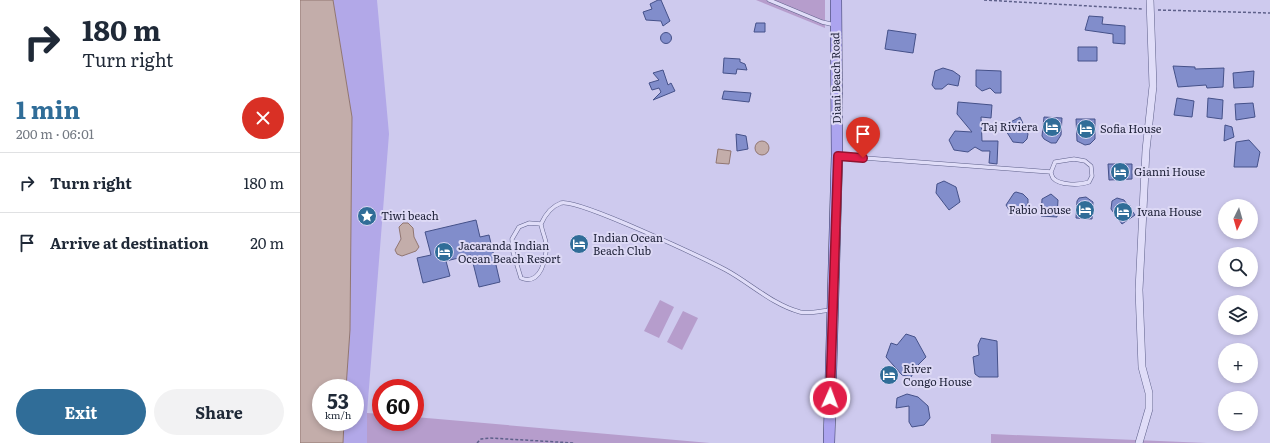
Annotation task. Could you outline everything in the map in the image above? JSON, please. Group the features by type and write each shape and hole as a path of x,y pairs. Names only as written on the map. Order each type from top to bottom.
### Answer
{"main road":[{"name":"Diani Beach Road","path":"829,443 838,156 836,0"}],"street":[{"path":"1139,443 1149,410 1149,393 1142,367 1139,290 1146,150 1153,86 1149,9 1150,0"}],"lane":[{"path":"769,0 822,22 836,25"},
{"path":"838,156 1050,172"},
{"path":"1074,159 1089,164 1091,166 1092,176 1089,182 1084,184 1069,184 1059,182 1054,179 1050,172 1055,162 1074,159"},
{"path":"541,224 529,224 519,227 512,239 513,252 521,278 525,280 530,280 540,272 546,258 546,242 541,224 546,213 561,203 570,203 621,221 695,254 727,271 768,297 801,312 833,310"}],"path":[{"path":"984,0 1149,9 1270,13"},
{"path":"477,443 481,439 490,438 574,443"}],"shaded area":[{"path":"300,0 333,0 352,117 350,330 347,379 312,379 312,431 344,431 343,443 300,443"},
{"path":"756,0 825,0 825,28"},
{"path":"759,141 765,141 769,145 769,151 765,155 759,155 755,151 755,145"},
{"path":"718,149 731,151 729,164 716,163"},
{"path":"403,223 408,223 413,228 414,237 419,247 416,251 402,256 397,254 395,250 401,239 399,227"},
{"path":"660,300 674,307 659,338 644,331"},
{"path":"683,311 698,318 682,350 667,342"},
{"path":"367,413 372,413 372,431 424,431 424,418 710,443 367,443"},
{"path":"991,434 1207,443 991,443"}],"sand":[{"name":"Tiwi beach","path":"333,0 377,0 389,134 367,413 367,443 343,443 344,431 364,431 364,379 347,379 350,330 352,117"}],"building":[{"path":"661,0 670,21 663,26 661,21 646,20 643,12 652,9 650,4"},
{"path":"1089,16 1103,17 1102,24 1125,26 1125,44 1113,43 1113,34 1085,30"},
{"path":"756,23 765,23 765,32 754,32"},
{"path":"888,30 916,34 913,53 885,49"},
{"path":"664,33 668,33 670,34 670,42 664,43 661,40 661,36"},
{"path":"1078,47 1097,47 1097,61 1078,61"},
{"path":"724,58 740,59 740,62 745,64 747,70 737,69 736,74 723,73"},
{"path":"1173,66 1195,67 1195,69 1224,68 1223,87 1207,88 1206,85 1178,87"},
{"path":"943,68 953,71 960,76 958,86 948,84 942,89 935,89 932,85 935,71"},
{"path":"663,70 668,85 671,83 675,91 653,100 661,92 659,88 652,90 649,83 659,80 653,73"},
{"path":"976,70 1001,71 1001,93 995,93 990,88 982,91 976,86"},
{"path":"1254,71 1253,87 1234,88 1233,73"},
{"path":"724,91 751,93 749,102 722,99"},
{"path":"1177,98 1194,101 1192,117 1174,115"},
{"path":"1208,98 1223,100 1222,119 1207,117"},
{"path":"958,102 992,105 991,118 981,117 982,141 998,141 997,164 989,163 990,151 982,151 975,147 968,152 954,150 949,140 955,131 972,132 957,114"},
{"path":"1253,103 1255,117 1236,120 1235,104"},
{"path":"1020,117 1028,134 1027,139 1023,143 1013,142 1003,126"},
{"name":"Taj Riviera","path":"1044,117 1062,118 1061,135 1056,143 1051,143 1042,136"},
{"name":"Sofia House","path":"1076,119 1095,119 1095,139 1090,144 1085,145 1077,141"},
{"path":"1225,125 1232,127 1234,137 1224,141"},
{"path":"736,134 746,136 748,149 737,151"},
{"path":"1249,140 1260,152 1257,167 1234,167 1236,142"},
{"name":"Gianni House","path":"1108,164 1132,164 1132,179 1109,180"},
{"path":"944,181 956,187 960,202 949,210 936,193 937,184"},
{"path":"1016,192 1023,194 1028,199 1028,203 1020,215 1011,213 1006,205"},
{"path":"1051,194 1058,200 1057,217 1041,216 1042,199"},
{"name":"Fabio house","path":"1086,197 1093,202 1092,219 1076,218 1077,201 1079,198"},
{"name":"Ivana House","path":"1117,198 1124,200 1135,215 1122,224 1111,209 1112,201"},
{"name":"Jacaranda Indian Ocean Beach Resort","path":"476,220 480,237 489,235 500,282 479,287 471,255 446,261 450,276 423,283 417,258 431,255 425,232"},
{"path":"906,334 915,337 926,357 918,365 911,377 902,375 886,357 891,343 897,345"},
{"path":"981,338 997,341 998,377 979,377 975,374 973,357 979,355 978,345"},
{"path":"907,394 918,397 928,406 930,418 924,425 912,427 909,422 909,406 896,408 897,398"}],"place":[{"name":"Taj Riviera","path":"1052,127"},
{"name":"Sofia House","path":"1086,129"},
{"name":"Gianni House","path":"1120,172"},
{"name":"Fabio house","path":"1085,210"},
{"name":"Ivana House","path":"1123,212"},
{"name":"Tiwi beach","path":"367,216"},
{"name":"Indian Ocean Beach Club","path":"579,244"},
{"name":"Jacaranda Indian Ocean Beach Resort","path":"444,252"},
{"name":"River Congo House","path":"889,375"}],"route":[{"path":"830,398 838,156 863,158"}]}
